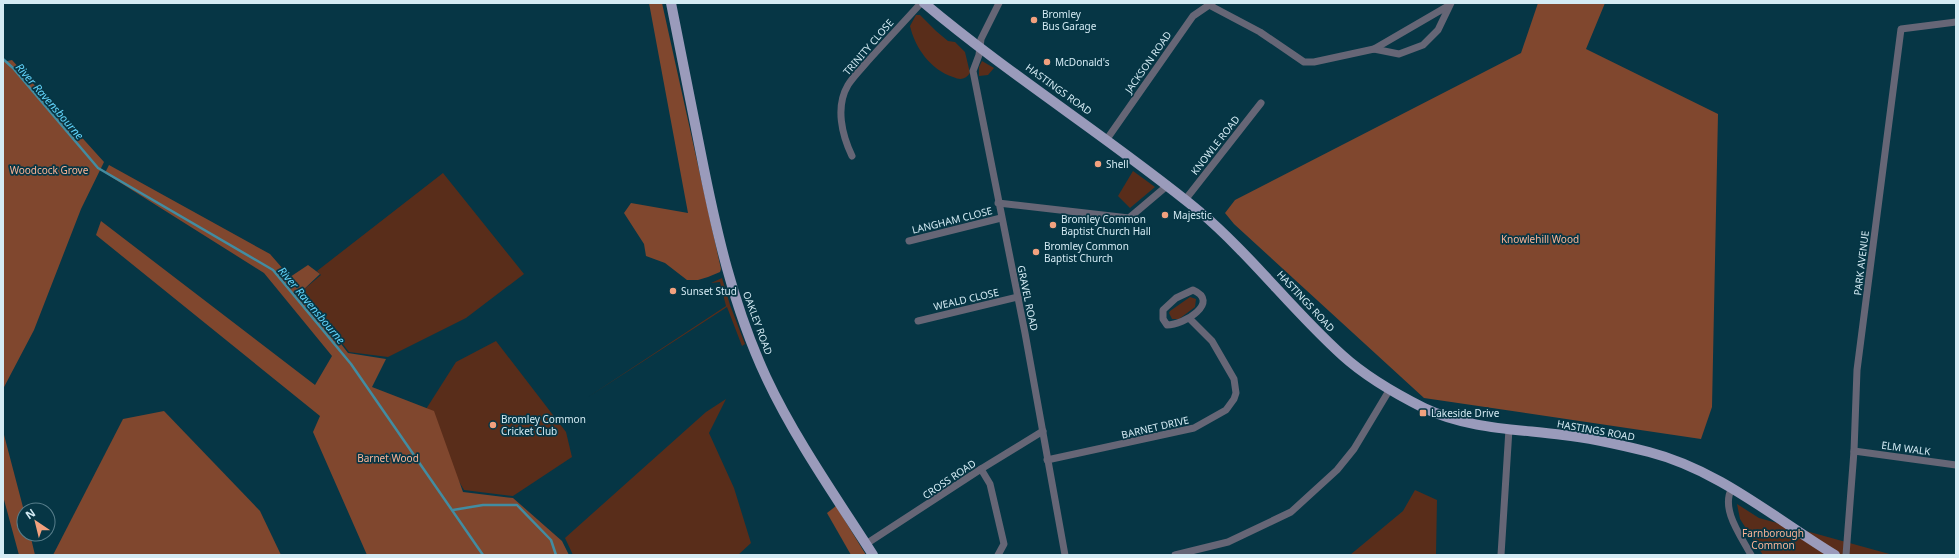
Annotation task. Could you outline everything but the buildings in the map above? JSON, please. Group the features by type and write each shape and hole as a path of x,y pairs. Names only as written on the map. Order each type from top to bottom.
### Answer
{"main road":[{"name":"OAKLEY ROAD","path":"671,3 713,216 739,308 752,344 779,403 792,427 873,555"},
{"name":"HASTINGS ROAD","path":"924,3 979,51 1107,139 1168,185 1230,239 1344,357 1390,389 1426,409 1486,428 1590,439 1652,453 1701,471 1732,488"},
{"path":"1732,488 1835,555"}],"street":[{"name":"TRINITY CLOSE","path":"852,156 844,138 842,127 841,113 847,86 879,48 921,3"},
{"name":"GRAVEL ROAD","path":"999,3 979,51 973,72 1018,297 1065,555"},
{"path":"1210,4 1260,32 1304,62 1314,62 1374,49 1449,4"},
{"name":"JACKSON ROAD","path":"1107,139 1193,16 1210,4"},
{"path":"1374,49 1399,54 1423,45 1438,30 1449,4"},
{"name":"PARK AVENUE","path":"1846,555 1854,451 1857,370 1901,29 1956,22"},
{"name":"KNOWLE ROAD","path":"1185,200 1261,103"},
{"path":"998,203 1129,218 1138,212 1168,185"},
{"name":"LANGHAM CLOSE","path":"909,241 1001,218"},
{"path":"1192,290 1201,296 1202,305 1190,319 1182,323 1168,325 1162,315 1167,306 1192,290"},
{"name":"WEALD CLOSE","path":"918,321 1018,297"},
{"name":"BARNET DRIVE","path":"1047,460 1194,428 1226,410 1234,399 1236,393 1234,379 1212,341 1190,319"},
{"path":"1175,555 1228,542 1291,512 1337,470 1354,449 1390,389"},
{"path":"1500,555 1509,430"},
{"name":"CROSS ROAD","path":"866,544 981,469 1043,431"},
{"name":"ELM WALK","path":"1854,451 1956,465"},
{"path":"981,469 990,484 1004,544 998,555"},
{"path":"1732,488 1727,501 1731,517 1751,555"}],"green space":[{"path":"649,3 662,3 721,269 720,272 698,280 687,280 665,263 646,256 644,244 624,213 631,203 688,213"},
{"name":"Knowlehill Wood","path":"1538,3 1605,3 1586,49 1718,114 1712,407 1701,439 1424,398 1234,224 1225,213 1235,200 1521,53"},
{"path":"916,15 920,15 948,41 955,42 965,52 970,73 966,77 958,79 945,74 931,64 925,57 912,34 910,26"},
{"name":"Woodcock Grove","path":"12,60 104,162 81,209 34,330 3,389 3,62"},
{"path":"982,61 994,68 988,75 979,76 979,67"},
{"name":"Barnet Wood","path":"109,165 270,254 290,277 308,265 320,274 301,292 348,353 386,359 372,387 434,411 463,492 513,498 562,541 569,555 367,555 313,432 320,416 96,235 101,221 315,385 332,356 264,273 105,173"},
{"path":"1133,171 1155,187 1130,208 1118,196"},
{"path":"443,173 524,274 466,318 388,357 349,352 302,291 321,275 317,271"},
{"path":"722,278 730,305 745,344 742,346 727,307 588,397 726,306 720,282 711,283"},
{"path":"1190,297 1196,299 1195,307 1179,319 1172,319 1169,313 1170,311"},
{"name":"Bromley Common Cricket Club","path":"496,341 566,432 572,457 513,496 464,490 421,417 456,362"},
{"path":"726,399 709,433 734,488 751,543 738,555 573,555 565,538 706,412"},
{"path":"164,411 260,511 281,555 53,555 123,419"},
{"path":"3,431 22,502 16,502 16,542 32,542 35,555 19,555 3,496"},
{"path":"1415,490 1437,500 1436,555 1350,555 1403,511"},
{"name":"Farnborough Common","path":"1737,504 1759,518 1893,555 1763,555 1740,519"},
{"path":"836,506 866,555 851,555 827,513"}],"waterway":[{"name":"River Ravensbourne","path":"3,59 13,68 98,168 273,270 351,364 483,555"},
{"path":"453,510 483,505 517,505 551,540 556,555"}],"place":[{"name":"Bromley Bus Garage","path":"1034,20"},
{"name":"McDonald's","path":"1047,62"},
{"name":"Shell","path":"1098,164"},
{"name":"Majestic","path":"1165,215"},
{"name":"Bromley Common Baptist Church Hall","path":"1053,225"},
{"name":"Bromley Common Baptist Church","path":"1036,252"},
{"name":"Sunset Stud","path":"673,291"},
{"name":"Lakeside Drive","path":"1423,413"},
{"name":"Bromley Common Cricket Club","path":"493,425"}]}
